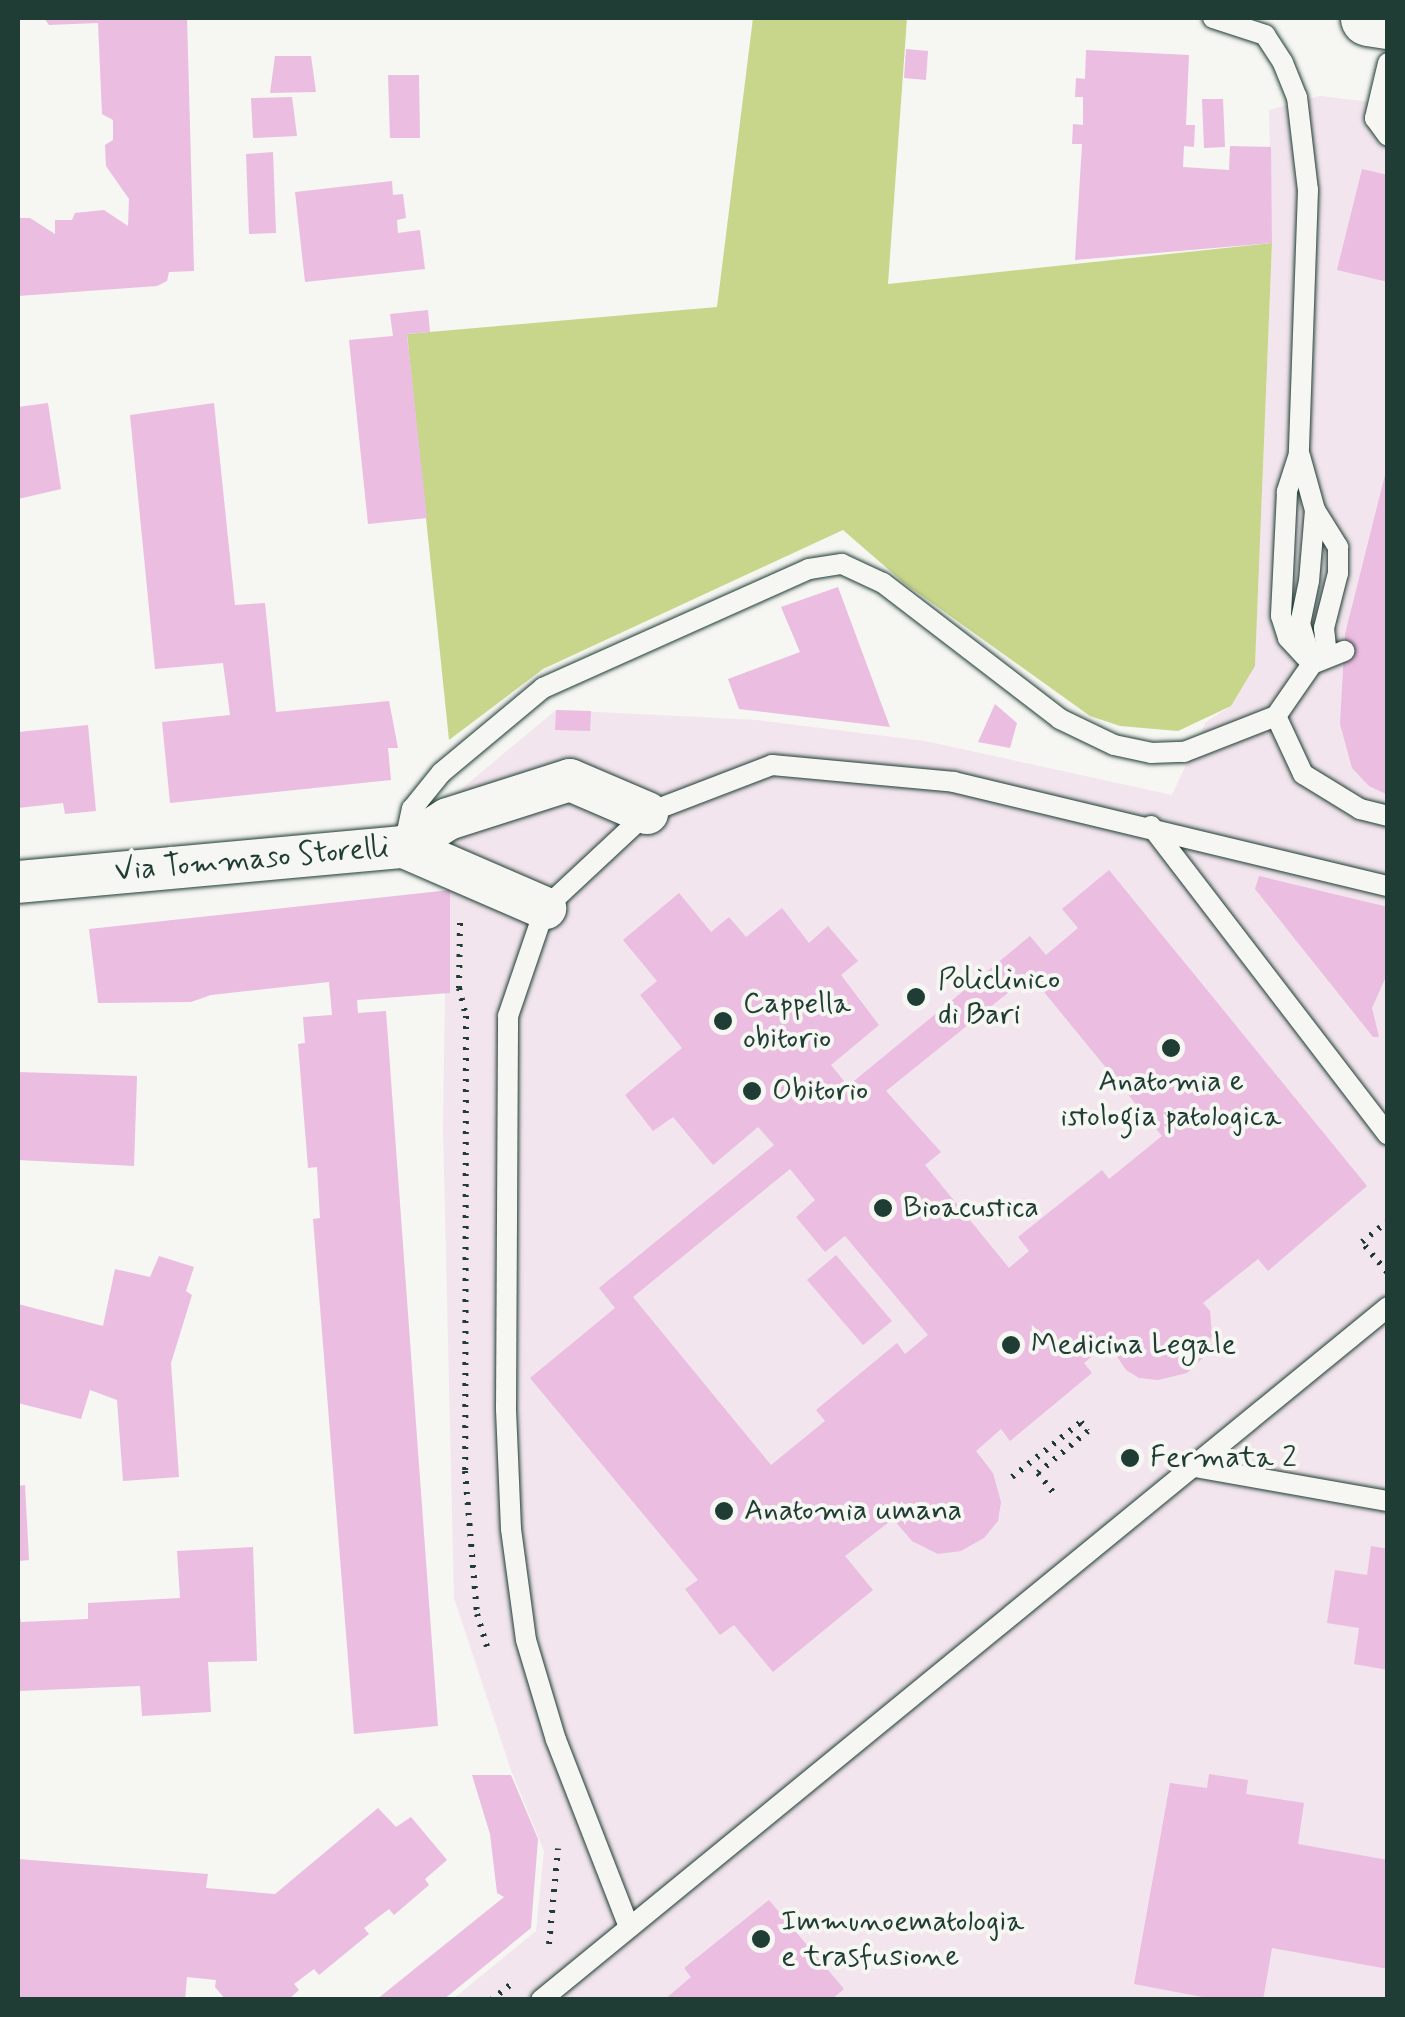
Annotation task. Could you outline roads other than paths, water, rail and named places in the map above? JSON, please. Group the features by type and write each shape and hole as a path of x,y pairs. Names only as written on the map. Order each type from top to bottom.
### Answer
{"main road":[{"path":"1368,18 1388,21"}],"street":[{"name":"Via Tommaso Storelli","path":"18,882 404,847 448,819 570,780 646,813"},
{"path":"404,847 545,908"}],"lane":[{"path":"1214,18 1265,34 1284,63 1297,97 1308,190 1299,454 1287,492 1281,616 1288,638 1328,657"},
{"path":"1388,62 1375,118 1388,136"},
{"path":"1299,454 1314,510 1309,581 1300,624 1328,657"},
{"path":"404,847 412,810 441,774 543,688 809,570 842,564 883,583 1060,719 1114,745 1150,753 1184,752 1276,716 1328,657"},
{"path":"1276,716 1304,774 1360,809 1388,816"},
{"path":"629,1927 556,1740 526,1640 510,1530 506,1410 508,1016 545,908 646,813 772,764 954,782 1151,826 1388,886"},
{"path":"1151,826 1388,1136"},
{"path":"542,2000 1189,1466 1388,1307"},
{"path":"1189,1466 1388,1501"}],"place":[{"name":"Policlinico di Bari","path":"916,997"},
{"name":"Cappella obitorio","path":"723,1021"},
{"name":"Anatomia e istologia patologica","path":"1171,1048"},
{"name":"Obitorio","path":"752,1091"},
{"name":"Bioacustica","path":"883,1208"},
{"name":"Medicina Legale","path":"1011,1345"},
{"name":"Fermata 2","path":"1130,1458"},
{"name":"Anatomia umana","path":"724,1511"},
{"name":"Immunoematologia e trasfusione","path":"761,1939"}]}
